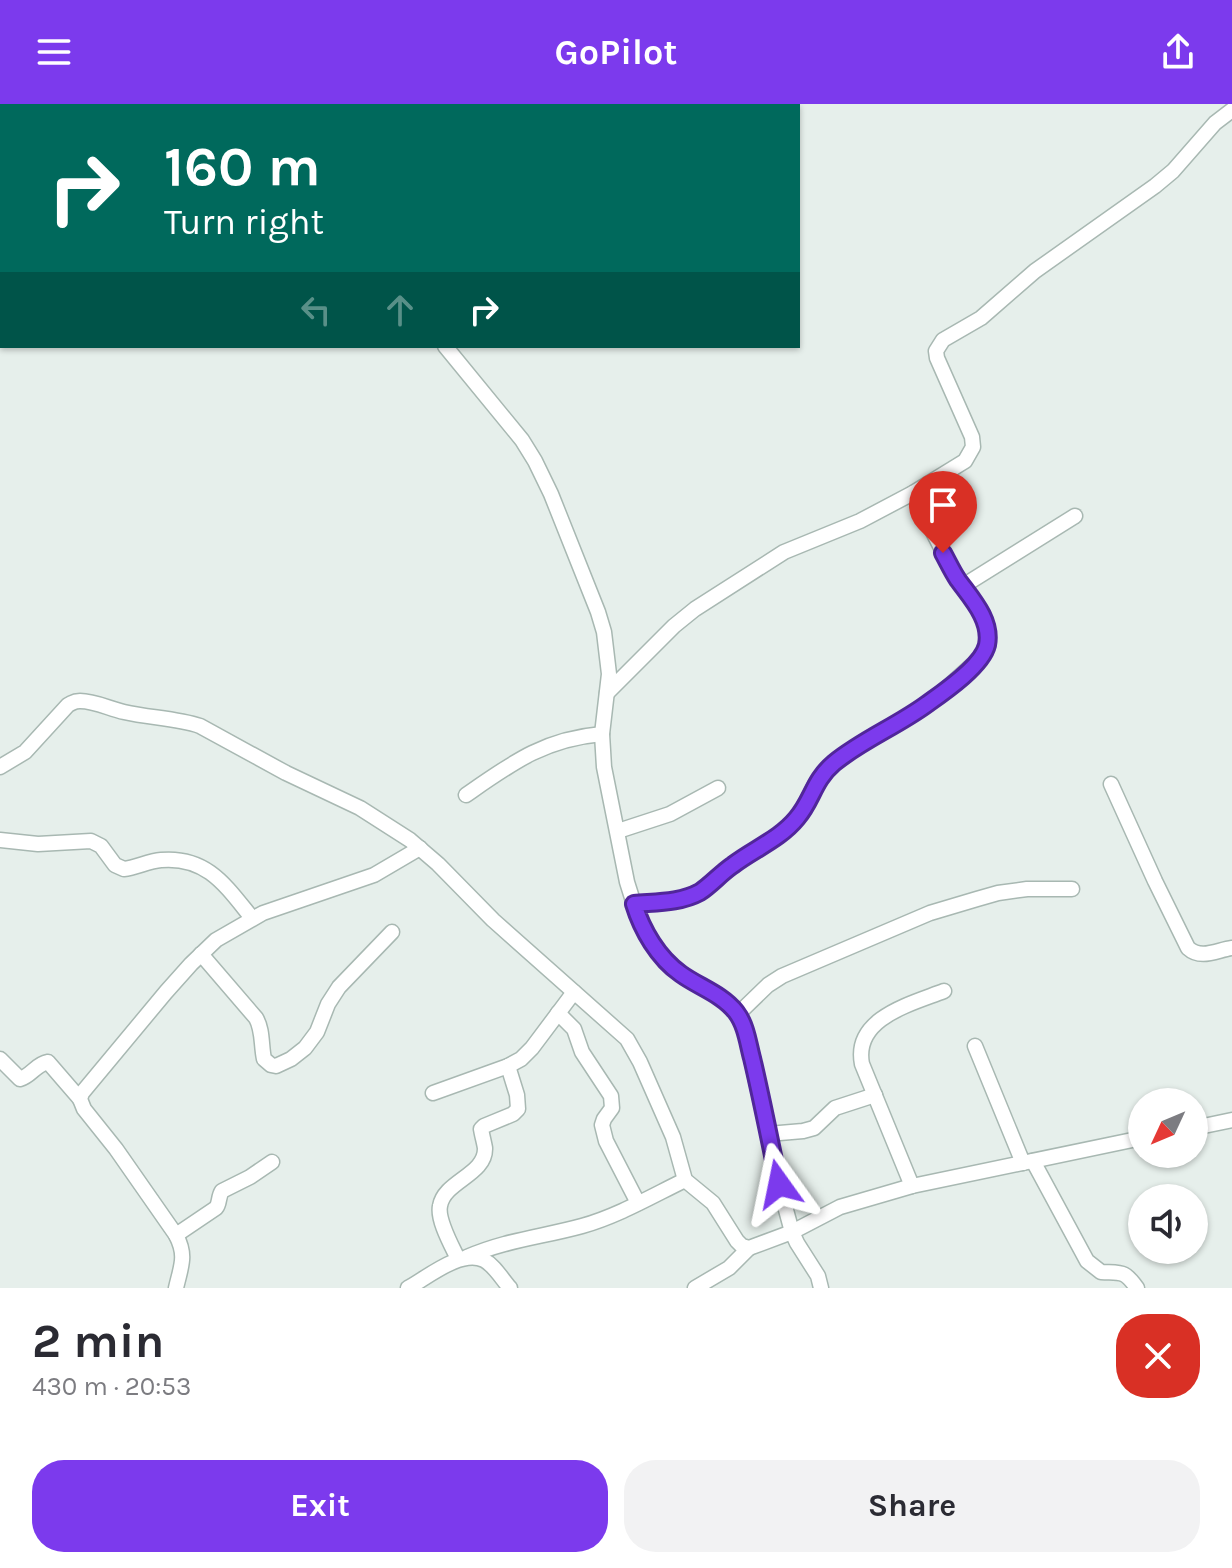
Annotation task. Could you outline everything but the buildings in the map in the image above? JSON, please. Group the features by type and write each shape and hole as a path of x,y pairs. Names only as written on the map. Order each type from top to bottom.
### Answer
{"street":[{"path":"607,694 695,609 784,552 860,521 965,461 973,447 972,437 937,358 938,345 949,335 981,318 1035,271 1155,186 1173,171 1215,123 1232,110"},
{"path":"447,348 522,440 551,494 604,632 609,674 602,734 604,767 634,904 648,937 668,964 719,997 738,1014 744,1026 787,1234 797,1243 818,1276 821,1288"},
{"path":"634,904 680,900 702,890 791,825 809,800 816,783 835,763 910,716 980,658 987,646 983,617 951,567 913,493"},
{"path":"963,586 1075,516"},
{"path":"0,767 25,752 68,705 77,701 88,702 200,726 384,823 420,848 493,920 622,1033 633,1048 673,1137 685,1180 713,1203 742,1246 753,1247"},
{"path":"466,795 534,751 581,736 602,734"},
{"path":"1111,784 1188,948 1201,955 1232,948"},
{"path":"618,831 670,814 718,788"},
{"path":"0,840 38,844 91,841 101,846 115,865 124,869 161,860 196,864 218,877 252,918"},
{"path":"80,1099 86,1087 166,992 216,940 252,918 374,875 420,848"},
{"path":"738,1014 782,976 930,913 998,893 1027,889 1072,889"},
{"path":"201,954 256,1018 264,1059 276,1066 291,1059 310,1042 339,987 392,932"},
{"path":"912,1186 860,1054 865,1034 891,1013 944,991"},
{"path":"433,1093 521,1059 574,992"},
{"path":"558,1013 574,1029 582,1052 611,1096 612,1108 604,1119 603,1131 638,1203"},
{"path":"975,1046 1028,1162 1087,1261 1101,1272 1126,1274 1137,1288"},
{"path":"0,1059 20,1079 48,1062 80,1099 84,1109 116,1149 183,1247 176,1288"},
{"path":"462,1258 442,1222 439,1208 446,1194 481,1162 485,1148 481,1129 518,1109 508,1066"},
{"path":"768,1134 814,1128 835,1108 875,1095"},
{"path":"1208,1125 1232,1120"},
{"path":"700,1287 753,1247 840,1207 912,1186 1128,1141"},
{"path":"176,1235 216,1208 222,1191 272,1162"},
{"path":"408,1288 462,1258 493,1246 581,1227 685,1180"},
{"path":"462,1258 483,1259 510,1288"}],"route":[{"path":"779,1184 756,1075 738,1014 719,997 668,964 648,937 634,904 680,900 715,881 791,825 809,800 816,783 835,763 910,716 980,658 987,646 983,617 943,553"}]}
